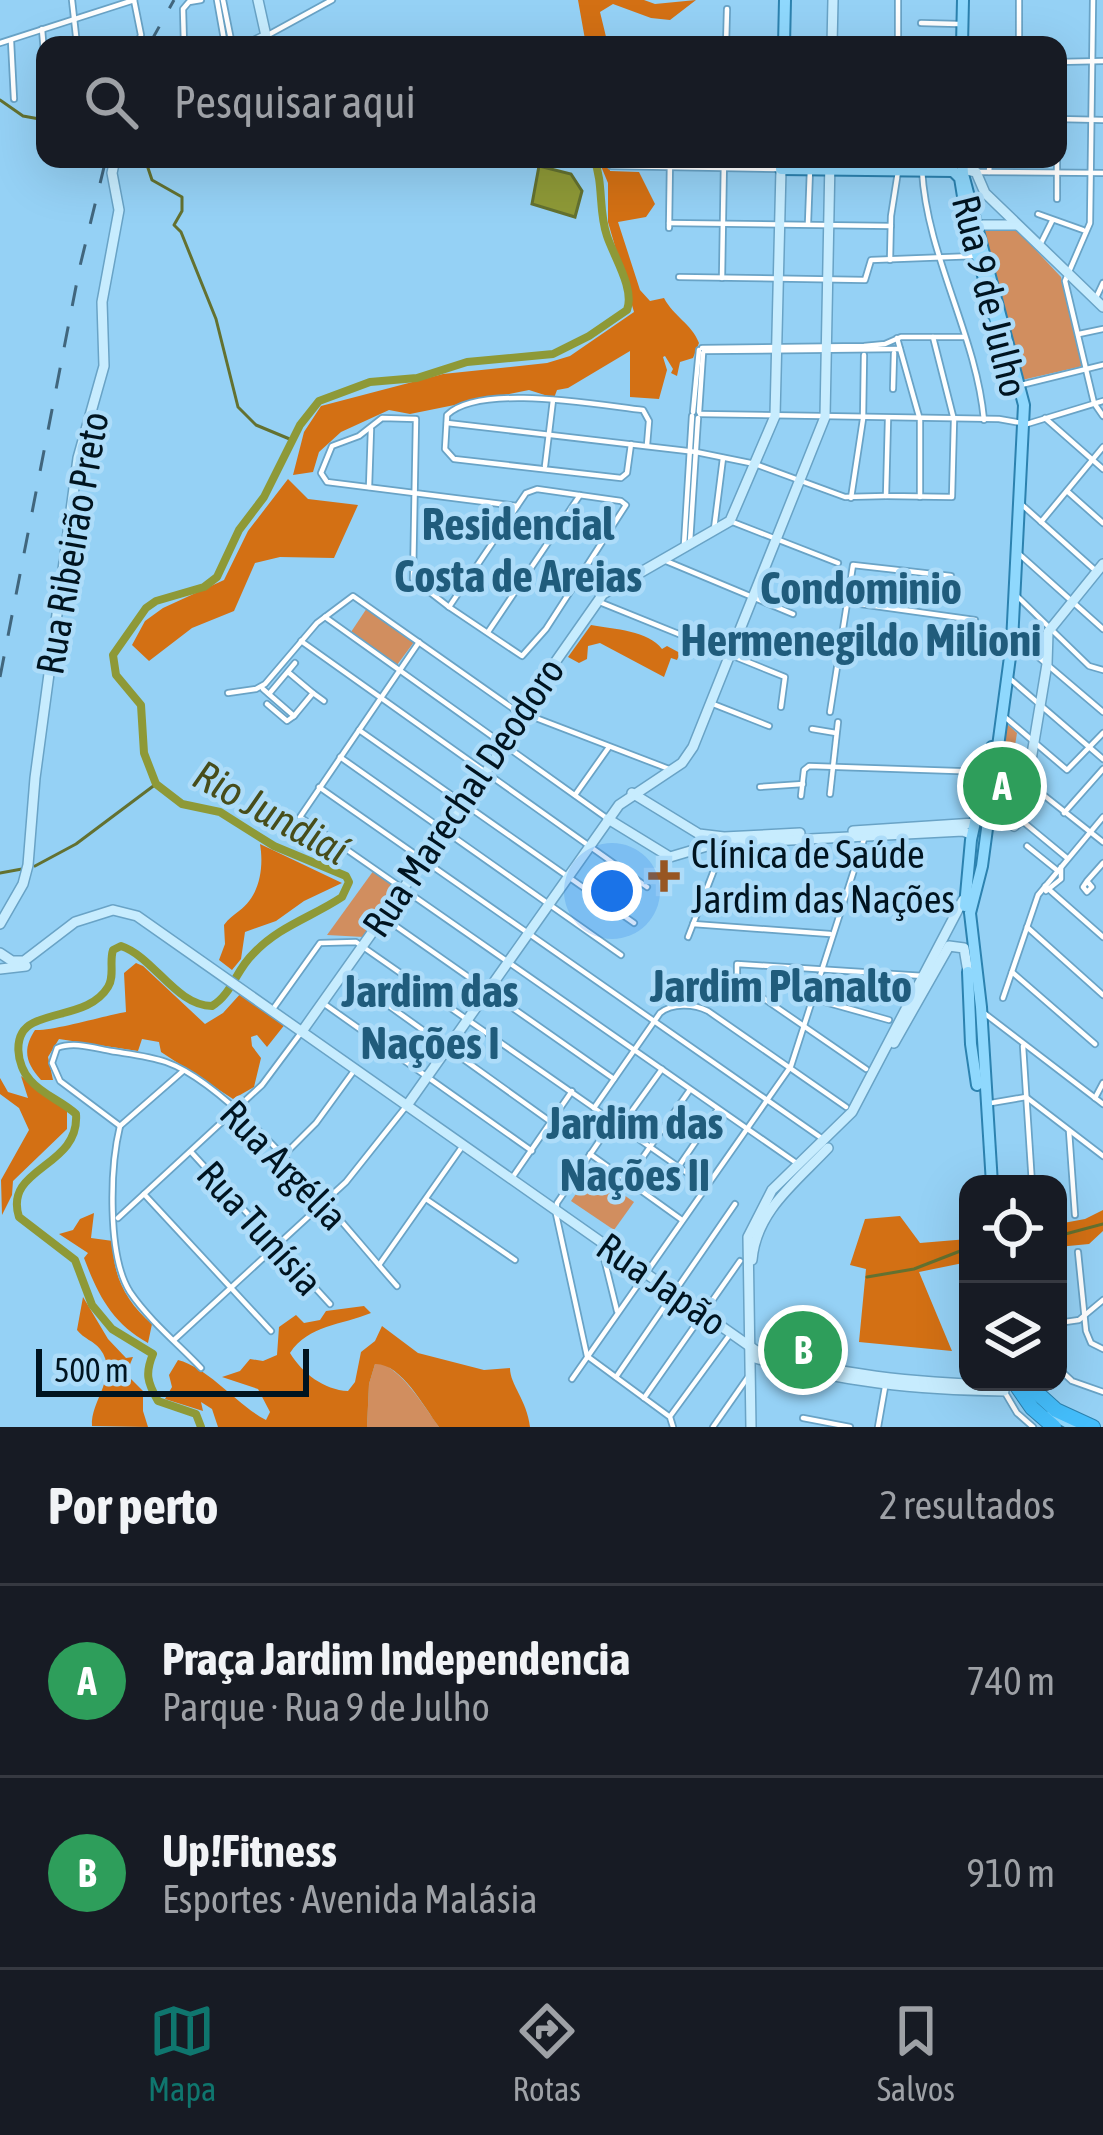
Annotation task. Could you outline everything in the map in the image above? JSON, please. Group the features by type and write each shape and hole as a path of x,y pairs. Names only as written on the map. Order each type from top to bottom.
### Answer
{"highway":[{"path":"1016,1391 1054,1427"},
{"path":"1022,1391 1093,1427"}],"main road":[{"path":"784,36 785,0"},
{"path":"962,36 963,0"},
{"path":"804,168 814,168"},
{"path":"913,168 963,170"},
{"name":"Rua 9 de Julho","path":"963,170 962,197 1018,401 1023,509 1003,720 988,772 978,835 982,866 968,900 989,1175"},
{"name":"Rua 9 de Julho","path":"963,170 1021,386 1019,560"},
{"path":"962,197 970,220 977,225"},
{"path":"1017,474 1023,509"},
{"name":"Rua 9 de Julho","path":"975,1013 968,972 968,900 979,861 975,856 969,860 989,801 1003,720 1012,597"},
{"path":"988,772 989,801"},
{"name":"Rua 9 de Julho","path":"978,1041 988,1175"},
{"path":"1020,1391 1075,1427"}],"street":[{"path":"72,0 76,36"},
{"path":"0,43 134,0 140,36"},
{"path":"184,36 184,6 200,0"},
{"path":"220,0 227,36"},
{"path":"258,0 266,36 332,0"},
{"path":"832,36 833,0"},
{"path":"898,0 898,36"},
{"path":"1018,36 1019,0"},
{"path":"1094,0 1090,223 1066,274 1094,404 1103,416"},
{"path":"726,36 727,9"},
{"path":"921,23 962,24"},
{"path":"1093,25 1103,26"},
{"path":"42,27 43,36"},
{"path":"11,41 14,99"},
{"path":"1067,61 1103,61"},
{"path":"1067,119 1103,120"},
{"name":"Rua Ribeirão Preto","path":"0,924 23,884 28,865 35,778 78,458 104,366 102,302 119,210 113,168"},
{"path":"670,168 669,225 891,226"},
{"path":"722,278 724,168"},
{"path":"781,168 775,416 730,521 838,563"},
{"path":"174,1340 368,1159 608,819 632,793 688,755 825,417 830,168"},
{"path":"890,261 900,168"},
{"path":"989,168 989,172"},
{"path":"1056,168 1057,200"},
{"path":"808,225 810,169"},
{"path":"922,170 926,212 984,420"},
{"path":"963,170 1103,173"},
{"path":"963,170 1010,222 1099,303 1103,283"},
{"path":"1038,214 1086,231"},
{"path":"1039,248 1053,220"},
{"path":"977,225 1010,222"},
{"path":"679,278 865,280 873,260 977,255"},
{"path":"1078,335 1103,329"},
{"path":"864,349 897,338 964,337"},
{"path":"893,389 897,338"},
{"path":"447,423 693,452 755,464 851,498 948,498 953,494 953,420 933,338"},
{"path":"851,498 863,419 864,349"},
{"path":"687,544 704,350 897,350"},
{"path":"897,350 920,420 920,497"},
{"path":"1021,386 1103,365"},
{"path":"631,444 627,473 621,478 449,457 445,449 448,412 516,397 643,410 650,421 647,446"},
{"path":"545,468 553,400"},
{"path":"696,415 1019,421 1103,400"},
{"path":"449,607 528,490 626,505 575,587 526,654 519,655 449,607 412,579 416,493 416,419 382,418 371,429 334,443 320,472 327,482 369,487 416,493 517,506"},
{"path":"1045,418 1103,469"},
{"path":"886,496 888,419"},
{"path":"369,487 371,429"},
{"path":"1041,523 1103,447"},
{"path":"714,531 723,458"},
{"path":"1066,491 1103,523"},
{"path":"488,632 580,495"},
{"path":"1017,823 1041,704 1050,627 1100,567 1023,509"},
{"name":"Rua Marechal Deodoro","path":"116,1220 262,1085 505,746 535,691 597,601 613,586 730,521"},
{"path":"661,558 793,614"},
{"path":"1019,560 1103,629"},
{"path":"830,712 852,567 857,563 951,576"},
{"path":"228,693 261,687 324,616 352,596 525,715 672,770"},
{"path":"1012,597 1089,666 1103,670"},
{"path":"597,601 787,679 781,707"},
{"path":"846,602 975,620"},
{"path":"324,616 662,855 850,831 898,828 978,835"},
{"path":"1012,636 1103,712"},
{"path":"301,641 646,887"},
{"path":"419,642 300,813 302,818 795,1162"},
{"path":"269,694 295,663"},
{"path":"288,672 324,701"},
{"path":"1008,677 1103,759"},
{"path":"261,687 294,716"},
{"path":"266,704 287,722 314,693"},
{"path":"710,703 769,726"},
{"path":"1003,720 1067,770 1103,733"},
{"path":"830,794 838,722"},
{"path":"812,729 836,733"},
{"path":"359,730 634,922"},
{"path":"575,796 609,746"},
{"path":"340,757 621,956"},
{"path":"801,796 807,766 988,772"},
{"path":"1064,813 1103,769"},
{"path":"1027,782 1103,842"},
{"path":"760,788 803,784"},
{"path":"319,787 820,1137"},
{"path":"632,793 685,828 715,837 775,838"},
{"path":"989,801 1068,859"},
{"path":"1059,869 1103,817"},
{"path":"683,854 688,840 685,828"},
{"path":"572,1379 791,1066 868,836 898,828"},
{"path":"807,839 850,831"},
{"path":"789,837 963,831 978,835"},
{"path":"688,937 724,844"},
{"path":"1004,998 1038,895 1061,878 1059,869 1028,846"},
{"path":"1087,881 1103,863"},
{"path":"1047,888 1103,937"},
{"path":"754,1427 754,1240 774,1196 852,1112 968,900"},
{"name":"Rua Japão","path":"0,961 24,961 62,929 113,910 143,920 675,1292 752,1351 885,1384 959,1386"},
{"path":"383,917 614,1080"},
{"path":"692,923 833,934"},
{"path":"1027,927 1103,995"},
{"path":"273,1010 320,943 350,940 363,945 706,1186"},
{"path":"784,1185 859,1113 910,1009 949,946 964,948 968,972"},
{"path":"866,1069 737,980 736,966 742,962 924,976"},
{"path":"1012,972 1095,1044"},
{"path":"344,974 551,1122"},
{"path":"813,998 889,1021"},
{"path":"323,1003 532,1151"},
{"path":"594,1108 654,1022 671,1006 702,1008 846,1107"},
{"path":"975,1013 1004,1027 1103,1104"},
{"path":"978,1041 989,1027 1004,1027"},
{"path":"1023,1043 1031,1175"},
{"name":"Rua Argélia","path":"120,1126 60,1081 52,1063 57,1048 71,1044 166,1062 183,1070 237,1109 398,1286"},
{"path":"282,1157 316,1123 356,1068"},
{"path":"621,1126 662,1069"},
{"path":"183,1070 120,1126 113,1177 121,1276 134,1298 201,1369"},
{"path":"1095,1097 1103,1083"},
{"path":"627,1180 690,1090"},
{"path":"512,1178 572,1091"},
{"path":"985,1109 994,1102 1026,1097 1103,1156"},
{"path":"679,1166 718,1109"},
{"path":"613,1121 554,1208 587,1356 670,1417 673,1427"},
{"path":"1069,1130 1076,1215"},
{"path":"379,1265 464,1144"},
{"name":"Rua Tunísia","path":"190,1151 330,1304"},
{"path":"590,1154 682,1220"},
{"path":"144,1195 271,1330"},
{"path":"426,1199 515,1260"},
{"path":"616,1377 735,1204"},
{"path":"600,1241 617,1312"},
{"path":"1078,1252 1089,1341 1103,1348"},
{"path":"644,1398 740,1261"},
{"path":"1067,1321 1086,1316 1103,1300"},
{"path":"670,1417 731,1333"},
{"path":"752,1351 754,1427"},
{"path":"713,1427 751,1372"},
{"path":"1067,1376 1103,1392"},
{"path":"878,1427 885,1384"},
{"path":"1012,1391 1017,1413 1033,1427"},
{"path":"803,1418 846,1427"}],"shaded area":[{"path":"578,0 655,4 696,0 670,20 613,4 600,12 606,36 584,36"},
{"path":"539,168 571,174 582,191 575,217 532,204"},
{"path":"602,168 639,172 655,204 646,217 618,222 640,290 650,301 664,298 699,343 693,358 680,362 677,376 663,357 667,370 659,399 630,397 630,351 557,390 554,398 529,390 410,414 389,410 341,432 319,452 313,472 293,475 304,432 321,406 443,374 547,363 570,356 634,312 608,222 608,183"},
{"path":"981,228 1015,228 1061,277 1083,366 1022,380"},
{"path":"288,479 308,499 358,505 334,558 280,557 255,563 234,611 192,628 149,661 132,645 145,621 224,580 248,531"},
{"path":"367,608 414,642 397,665 351,632"},
{"path":"591,625 640,635 662,649 667,646 680,653 677,660 671,658 664,677 600,643 588,646 587,659 579,663 568,657"},
{"path":"1006,723 1017,733 1004,814 992,803"},
{"path":"260,844 342,883 276,921 245,932 241,959 232,970 219,960 225,944 224,925 256,889"},
{"path":"374,870 398,890 364,937 327,935"},
{"path":"136,963 205,1024 242,992 286,1023 267,1047 257,1035 251,1037 261,1058 254,1087 233,1099 161,1052 159,1042 142,1039 138,1051 59,1039 48,1057 53,1080 41,1080 28,1056 35,1030 126,1012 124,973"},
{"path":"21,1076 67,1110 67,1129 13,1181 2,1215 1,1180 29,1130 19,1108 0,1094 0,1078 8,1092 28,1098"},
{"path":"591,1172 634,1202 614,1230 571,1201"},
{"path":"1103,1210 1103,1231 1089,1244 1067,1246 1067,1222"},
{"path":"94,1213 91,1238 113,1241 122,1287 152,1324 148,1343 108,1307 84,1258 88,1253 59,1234 73,1230 80,1219"},
{"path":"900,1216 920,1243 959,1240 959,1264 919,1272 952,1351 859,1342 866,1269 850,1265 865,1219"},
{"path":"83,1297 108,1339 126,1358 133,1357 126,1374 143,1391 148,1427 92,1426 107,1368 100,1349 77,1330"},
{"path":"364,1306 371,1313 316,1331 290,1353 314,1379 348,1391 355,1382 361,1352 375,1341 382,1326 418,1353 484,1370 510,1368 530,1427 439,1427 403,1378 375,1364 367,1427 218,1427 212,1409 201,1402 203,1411 165,1399 172,1387 169,1375 178,1360 201,1371 266,1420 270,1412 258,1389 222,1377 240,1371 250,1359 263,1361 277,1355 279,1327 296,1315 304,1323 320,1320 326,1311"},
{"path":"379,1362 405,1382 439,1427 367,1427 369,1384"}],"waterway":[{"path":"0,100 23,116 36,118"},
{"path":"148,168 152,180 182,197 182,211 174,225 216,319 238,407 256,425 292,440"},
{"name":"Rio Jundiaí","path":"201,1427 196,1414 158,1401 148,1378 153,1354 112,1329 92,1305 75,1260 19,1217 17,1200 22,1187 67,1146 76,1114 30,1080 19,1059 19,1042 33,1023 84,1007 101,996 110,983 113,950 121,946 187,998 212,1006 263,944 342,897 349,882 346,876 274,846 220,812 182,804 156,784 144,753 141,705 116,675 113,655 146,608 204,587 217,577 239,530 264,497 300,425 319,401 370,382 417,378 467,362 553,354 627,310 623,273 604,226 596,168"},
{"path":"35,866 76,844 156,784"},
{"path":"0,873 22,869"},
{"path":"1067,1234 1103,1224"},
{"path":"867,1277 914,1269 959,1252"}],"railway":[{"path":"154,36 174,0"},
{"path":"0,677 80,266 104,168"}],"place":[{"name":"Praça Jardim Independencia","path":"1002,786"},
{"name":"Clínica de Saúde Jardim das Nações","path":"664,876"},
{"name":"Up!Fitness","path":"803,1350"}],"district":[{"name":"Residencial Costa de Areias","path":"518,550"},
{"name":"Condominio Hermenegildo Milioni","path":"861,614"},
{"name":"Jardim Planalto","path":"781,986"},
{"name":"Jardim das Nações I","path":"430,1017"},
{"name":"Jardim das Nações II","path":"635,1149"}]}
